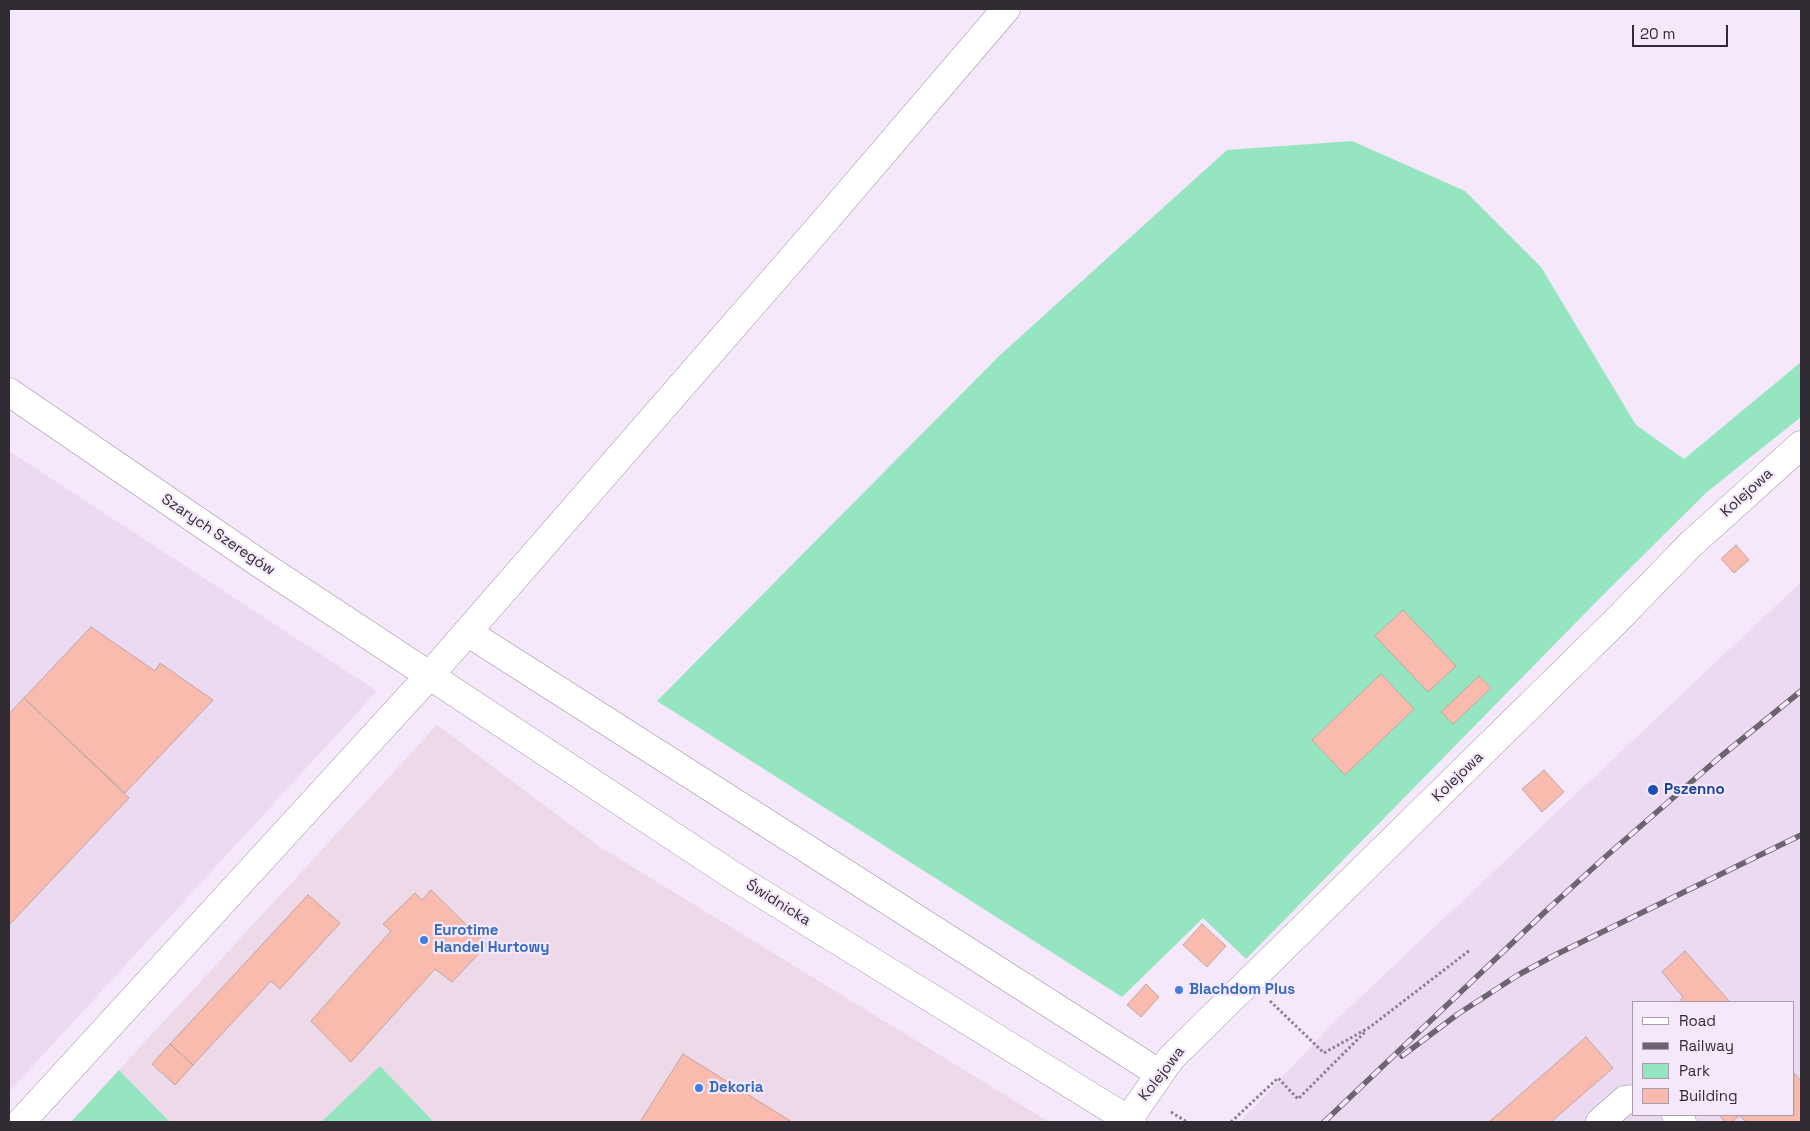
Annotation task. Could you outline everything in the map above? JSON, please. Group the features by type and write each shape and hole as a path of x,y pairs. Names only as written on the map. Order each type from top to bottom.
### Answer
{"main road":[{"path":"21,1122 429,676 811,237 1006,9"},
{"name":"Szarych Szeregów","path":"9,392 262,565 429,676"},
{"name":"Kolejowa","path":"1130,1121 1171,1058 1616,621 1691,544 1801,445"},
{"path":"467,632 1160,1074"},
{"name":"Świdnicka","path":"429,676 735,877 1130,1121"},
{"path":"1600,1122 1625,1100 1632,1100"}],"path":[{"path":"1231,1122 1278,1078 1298,1099 1370,1027 1470,950"},
{"path":"1250,981 1324,1053 1370,1027"}],"shaded area":[{"path":"9,451 377,691 9,1092"},
{"path":"1801,582 1801,1122 1240,1122 1335,1021"},
{"path":"437,725 600,847 1049,1122 434,1122 380,1066 321,1122 170,1122 119,1070"}],"green space":[{"path":"1352,141 1465,191 1541,267 1636,425 1684,459 1801,362 1801,417 1707,492 1600,598 1246,959 1203,918 1122,997 657,701 999,356 1227,150"},
{"path":"380,1066 434,1122 321,1122"},
{"path":"119,1070 170,1122 71,1122"}],"building":[{"path":"1736,545 1749,560 1734,573 1721,559"},
{"path":"1403,610 1456,666 1428,692 1375,636"},
{"path":"91,627 155,671 160,663 213,700 125,793 24,698"},
{"path":"1381,674 1414,709 1345,775 1312,740"},
{"path":"1479,676 1491,688 1453,724 1441,712"},
{"path":"24,698 129,798 9,925 9,714"},
{"path":"1544,770 1564,792 1542,812 1522,789"},
{"path":"431,890 487,945 452,982 435,969 351,1062 311,1021 391,931 383,924 415,893 422,900"},
{"path":"308,895 340,923 280,989 271,981 193,1065 170,1044"},
{"path":"1202,924 1226,946 1207,967 1183,945"},
{"path":"1685,951 1729,1001 1680,1001 1683,997 1662,972"},
{"path":"1146,984 1159,997 1141,1017 1127,1005"},
{"path":"1586,1037 1613,1068 1551,1122 1489,1122"},
{"path":"170,1044 193,1065 175,1085 152,1064"},
{"name":"Dekoria","path":"683,1054 792,1122 640,1122"},
{"path":"1795,1074 1801,1081 1801,1122 1746,1122 1740,1116 1795,1116"},
{"path":"1720,1116 1739,1116 1732,1122 1725,1122"}],"railway":[{"path":"1324,1122 1604,858 1720,757 1801,691"},
{"path":"1402,1056 1458,1014 1518,975 1555,955 1801,835"}],"place":[{"name":"Pszenno","path":"1653,790"},
{"name":"Eurotime Handel Hurtowy","path":"424,940"},
{"name":"Blachdom Plus","path":"1179,990"},
{"name":"Dekoria","path":"699,1088"}]}
